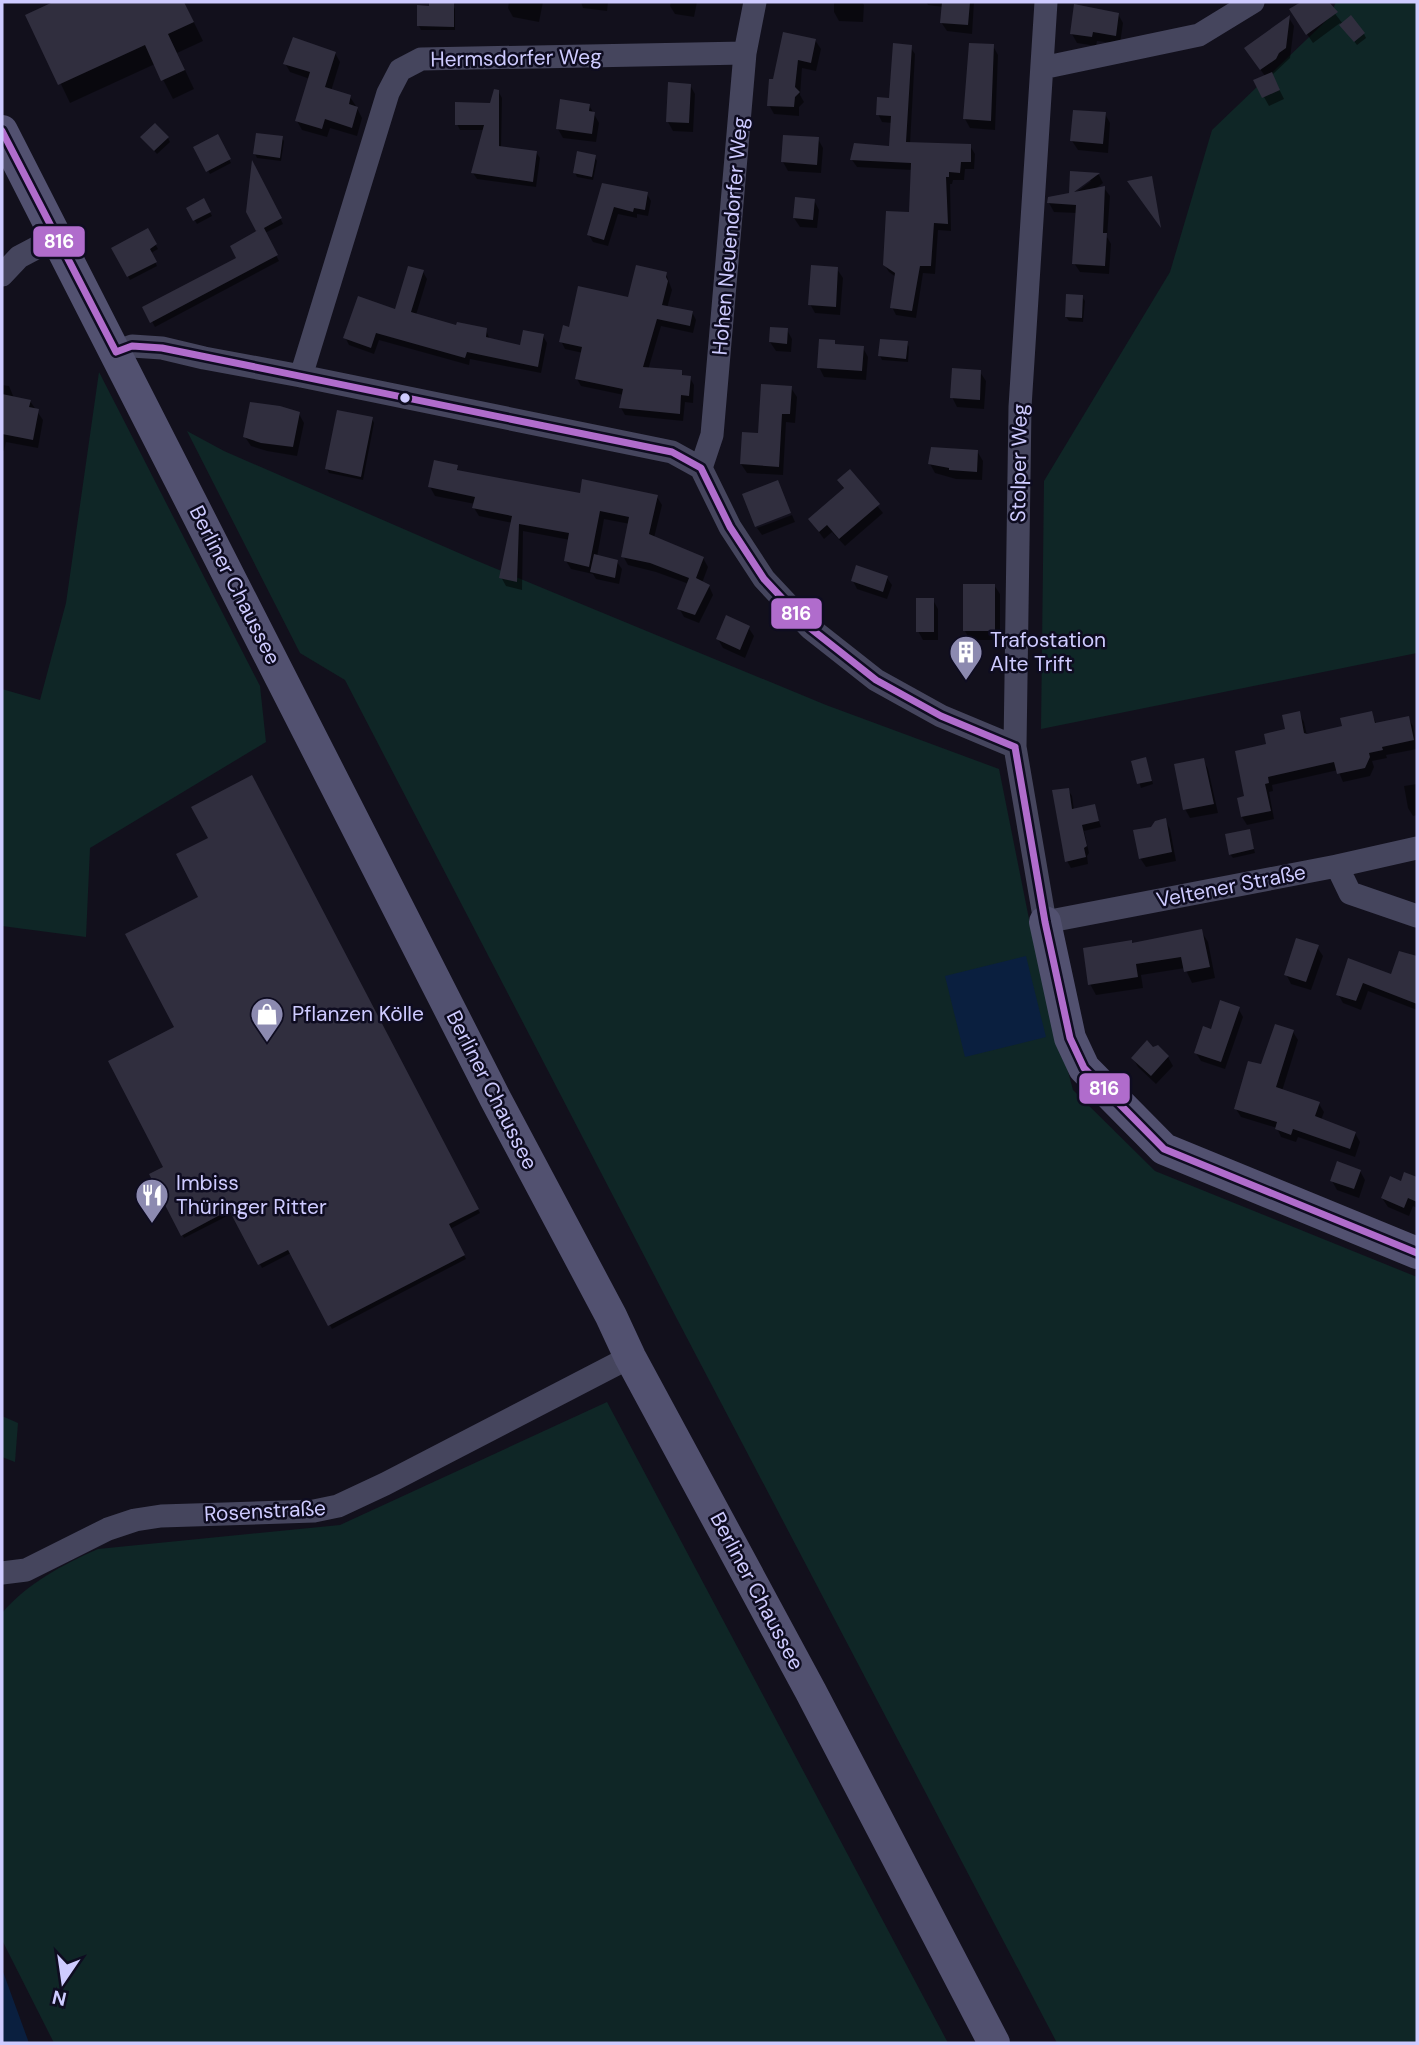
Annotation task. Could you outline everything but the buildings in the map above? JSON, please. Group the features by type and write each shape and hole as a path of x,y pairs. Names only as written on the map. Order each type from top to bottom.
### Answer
{"main road":[{"name":"Berliner Chaussee","path":"2,131 495,1098 994,2043"},
{"path":"1045,922 1070,1038 1084,1068 1164,1149 1417,1253"}],"street":[{"name":"Hohen Neuendorfer Weg","path":"701,468 712,435 746,53 755,2"},
{"name":"Stolper Weg","path":"1045,922 1015,747 1020,407 1046,2"},
{"path":"1042,68 1199,35 1252,2"},
{"name":"Hermsdorfer Weg","path":"301,376 388,93 400,71 422,59 746,53"},
{"path":"2,275 19,257 57,237"},
{"path":"116,352 132,346 162,348 204,359 301,376 672,452 701,468 730,527 764,579 810,628 876,680 941,716 1015,747"},
{"name":"Veltener Straße","path":"1045,922 1417,848"},
{"path":"1337,866 1350,893 1417,916"},
{"name":"Rosenstraße","path":"2,1573 26,1570 108,1529 135,1520 161,1516 313,1511 338,1506 630,1357"}],"green space":[{"path":"1336,2 1417,2 1417,653 1041,729 1044,481 1170,272 1212,130 1329,18"},
{"path":"99,372 260,686 266,742 90,848 86,937 2,926 2,689 40,700 66,603"},
{"path":"187,431 224,451 475,560 826,705 999,769 1034,944 1073,1090 1155,1171 1417,1277 1417,2043 1057,2043 345,680 300,653"},
{"path":"607,1402 948,2043 54,2043 2,1940 2,1613 46,1576 98,1549 340,1525"},
{"path":"2,1416 18,1423 15,1462 2,1457"}],"water":[{"path":"1026,956 1046,1037 965,1057 945,976"},
{"path":"2,1969 29,2043 2,2043"}],"transit line":[{"name":"816","path":"2,131 116,352"},
{"name":"816","path":"116,352 132,346 162,348 672,452 701,468 730,527 764,579 810,628 876,680 941,716 1015,747"},
{"name":"816","path":"1015,747 1045,922 1070,1038 1084,1068 1164,1149 1417,1253"}],"place":[{"name":"Trafostation Alte Trift","path":"966,682"},
{"name":"Pflanzen Kölle","path":"267,1044"},
{"name":"Imbiss Thüringer Ritter","path":"152,1225"}]}
